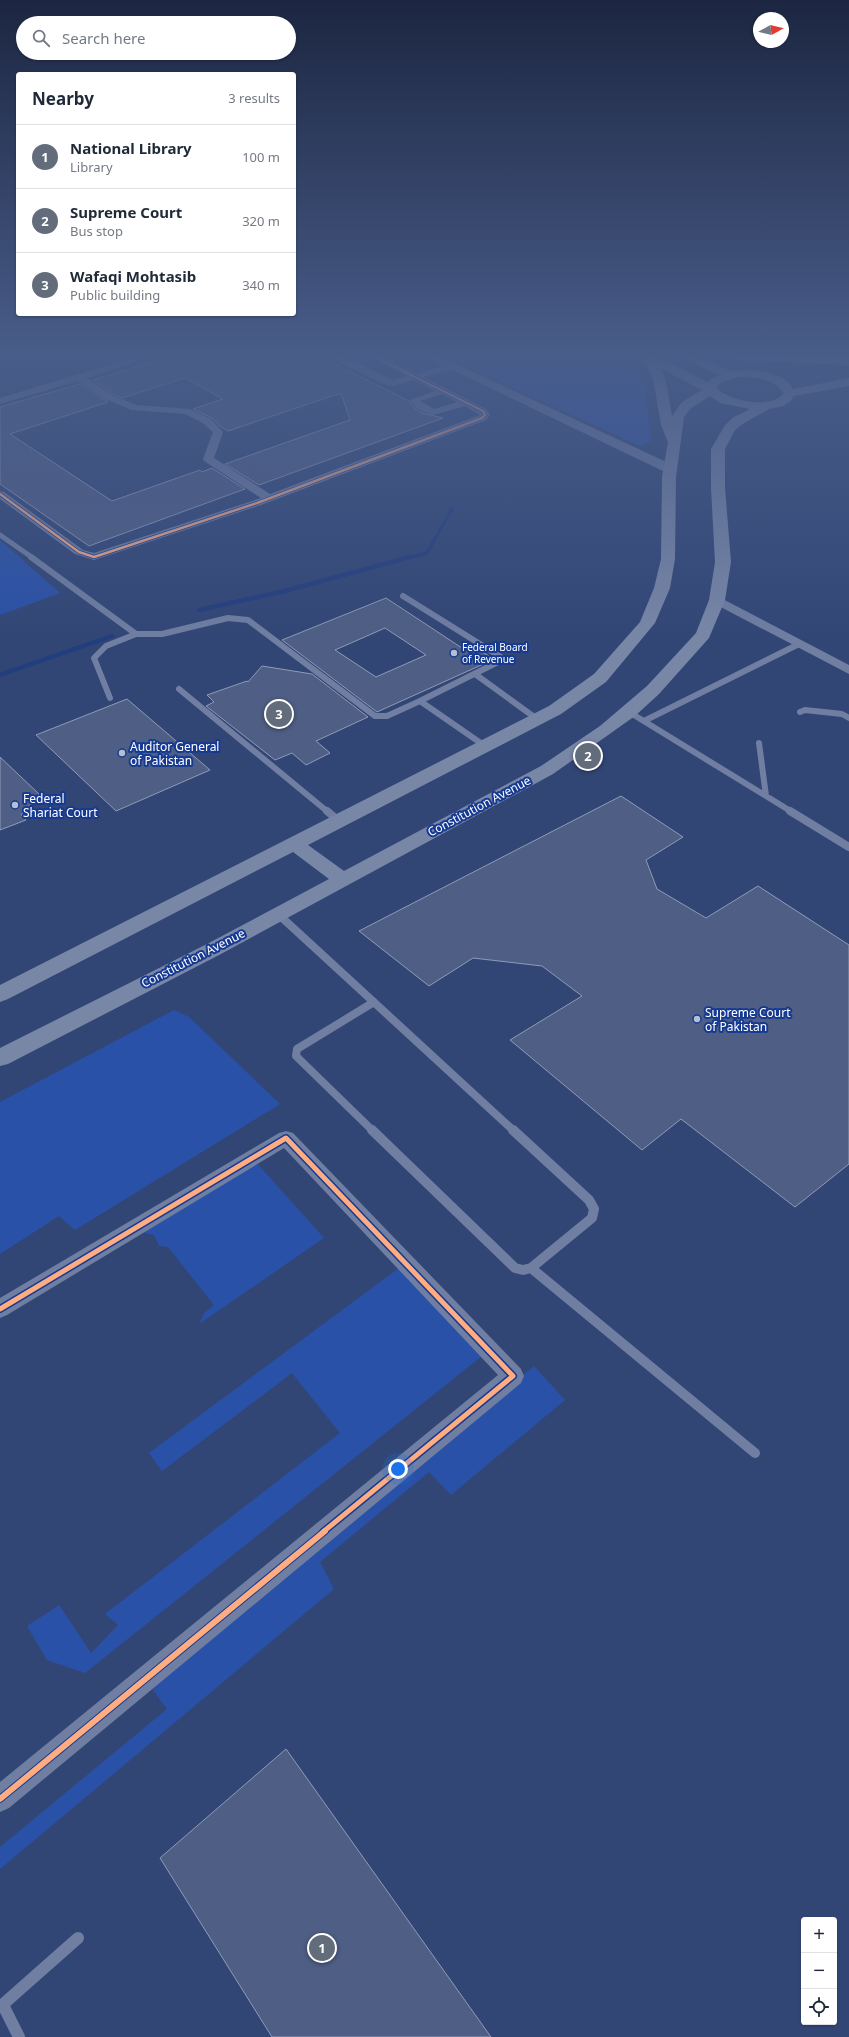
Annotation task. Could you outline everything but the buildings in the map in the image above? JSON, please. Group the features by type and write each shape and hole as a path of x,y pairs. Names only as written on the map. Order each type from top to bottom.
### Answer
{"main road":[{"path":"0,994 555,710 600,678 647,623 662,588 668,559 670,468 673,451"},
{"name":"Constitution Avenue","path":"0,1058 214,949 547,770 606,730 636,717 654,690 703,635 717,600 723,562 718,488 718,451"},
{"path":"294,844 342,880"}],"street":[{"path":"211,451 208,459 269,498"},
{"path":"0,494 78,552 94,557 269,498 394,451"},
{"path":"633,451 670,468"},
{"path":"717,600 849,670"},
{"path":"0,1309 286,1138 513,1376 0,1799"}],"lane":[{"path":"0,535 136,634"},
{"path":"110,698 94,658 96,653 103,648 136,634 162,634 228,618 248,620 375,716 387,716 504,659 403,596"},
{"path":"636,717 799,644"},
{"path":"475,674 537,719"},
{"path":"179,689 339,821"},
{"path":"420,701 485,746"},
{"path":"800,712 805,710 842,714 849,718"},
{"path":"636,717 849,848"},
{"path":"759,743 766,796"},
{"path":"278,914 374,1002 589,1200 594,1209 592,1218 531,1268 523,1270 515,1268 296,1056 297,1049 374,1002"},
{"path":"531,1268 755,1453"},
{"path":"19,2037 1,2006 78,1938"}],"shaded area":[{"path":"0,540 60,593 0,615"},
{"path":"174,1010 189,1017 280,1104 75,1230 59,1216 0,1254 0,1102"},
{"path":"255,1161 324,1238 199,1324 205,1312 214,1305 168,1247 159,1246 154,1235 145,1233 141,1229"},
{"path":"399,1268 482,1356 85,1673 47,1660 27,1626 59,1605 91,1653 118,1625 105,1614 340,1433 292,1373 162,1471 149,1453"},
{"path":"534,1366 565,1400 451,1495 429,1472 320,1562 334,1589 0,1869 0,1847 167,1709 148,1683"}],"waterway":[{"path":"407,558 427,553 452,509"},
{"path":"199,610 285,591 410,557"},
{"path":"0,675 112,636"}],"cycle path":[{"path":"0,494 79,552 94,557 257,503 394,451"},
{"path":"0,1309 286,1138 513,1376 0,1799"}],"place":[{"name":"Federal Board of Revenue","path":"454,653"},
{"name":"Wafaqi Mohtasib","path":"279,714"},
{"name":"Auditor General of Pakistan","path":"122,753"},
{"name":"Supreme Court","path":"588,756"},
{"name":"Federal Shariat Court","path":"15,805"},
{"name":"Supreme Court of Pakistan","path":"697,1019"},
{"name":"National Library","path":"322,1948"}]}
